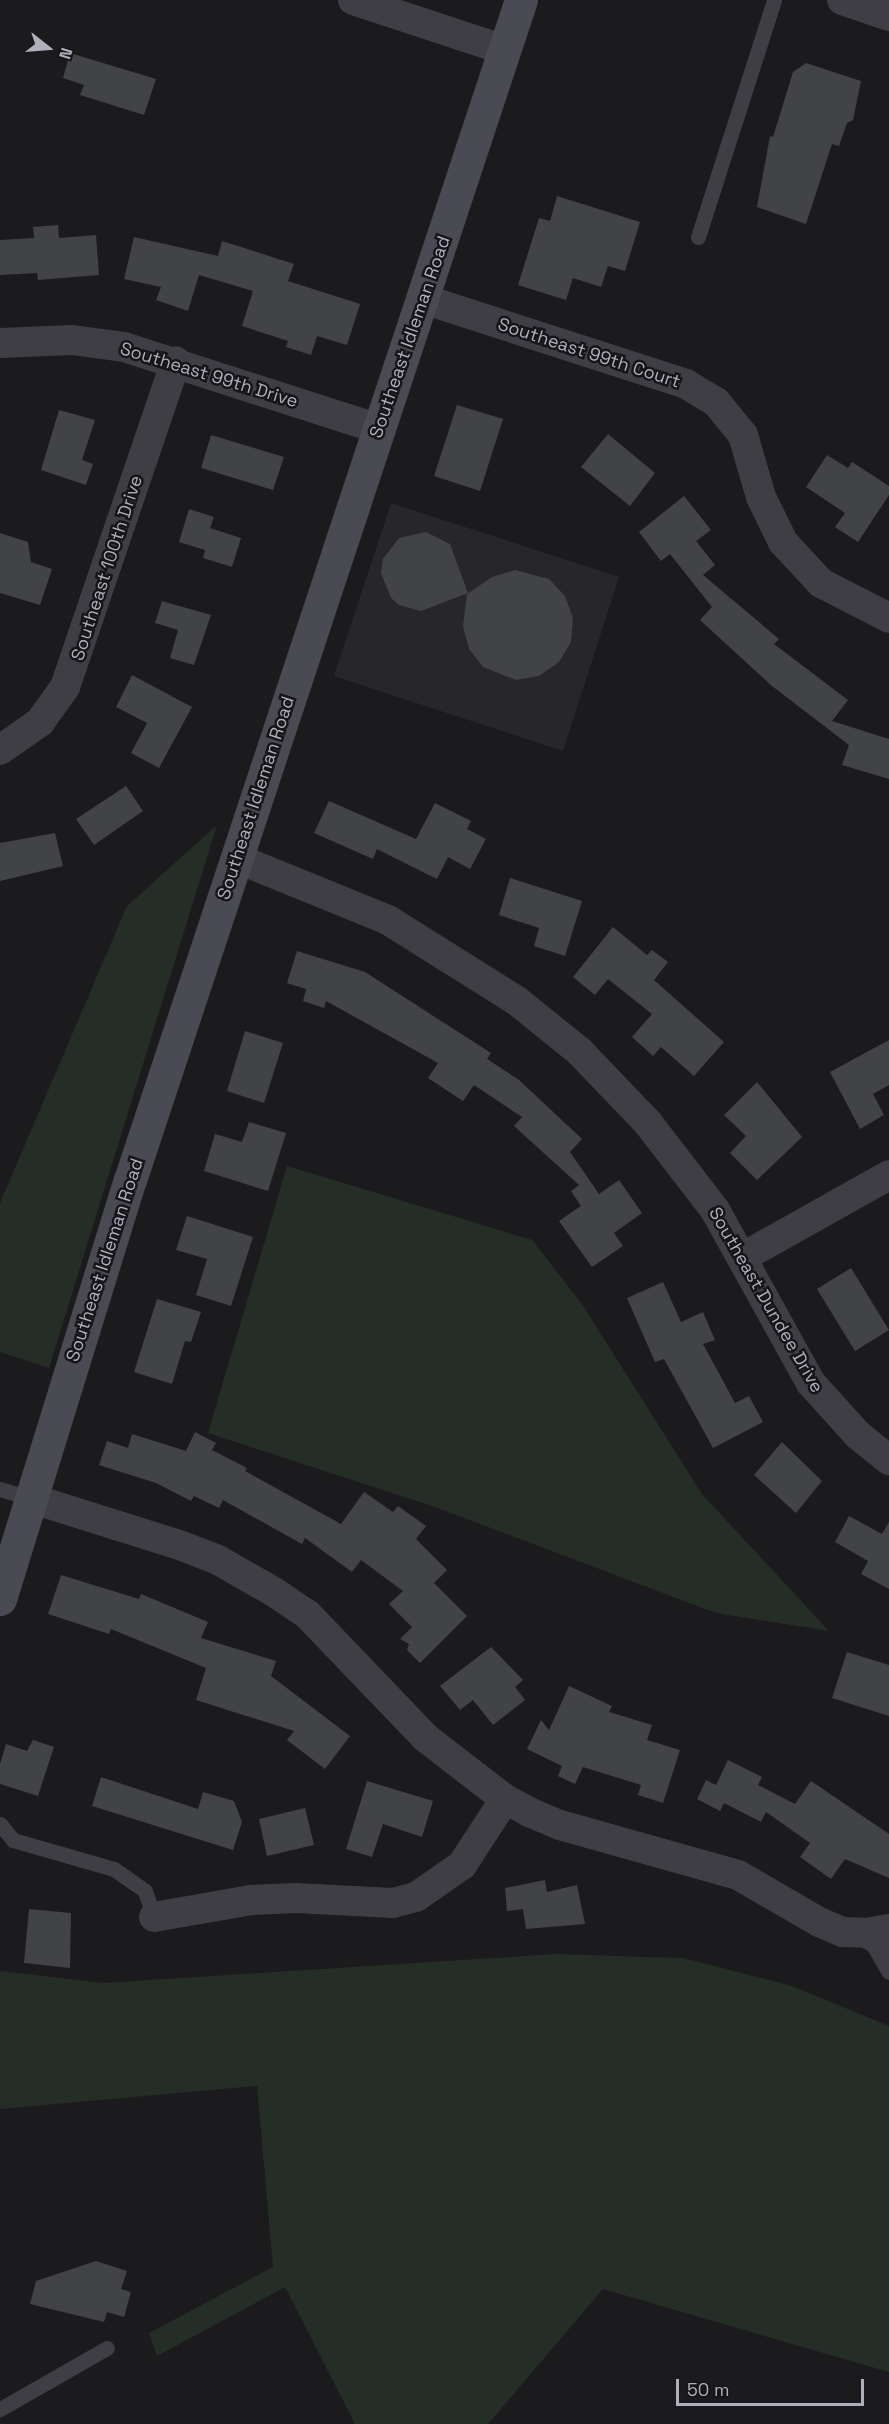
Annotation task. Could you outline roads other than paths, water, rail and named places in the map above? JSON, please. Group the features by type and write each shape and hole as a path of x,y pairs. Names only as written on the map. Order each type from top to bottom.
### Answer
{"main road":[{"name":"Southeast Idleman Road","path":"0,1599 15,1494 237,858 521,0"}],"street":[{"path":"353,0 505,50"},
{"path":"842,0 889,16"},
{"name":"Southeast 99th Court","path":"423,299 686,384 716,402 743,435 761,497 783,542 821,583 889,618"},
{"name":"Southeast 99th Drive","path":"0,343 72,340 124,347 176,361 379,429"},
{"name":"Southeast 100th Drive","path":"0,750 40,722 65,687 176,361"},
{"name":"Southeast Dundee Drive","path":"237,858 388,920 489,981 548,1025 604,1075 648,1123 714,1210 743,1257 811,1383 858,1435 889,1460"},
{"path":"743,1257 889,1175"},
{"path":"15,1494 182,1546 218,1560 274,1592 307,1614 426,1738 505,1799 560,1825 738,1875 819,1922 843,1932 881,1935"},
{"path":"154,1917 251,1900 295,1898 393,1903 416,1897 462,1865 505,1799"}],"lane":[{"path":"698,237 774,0"},
{"path":"0,1824 14,1840 114,1869 145,1890 154,1917"},
{"path":"881,1935 889,1972"},
{"path":"0,2409 107,2348"}]}
